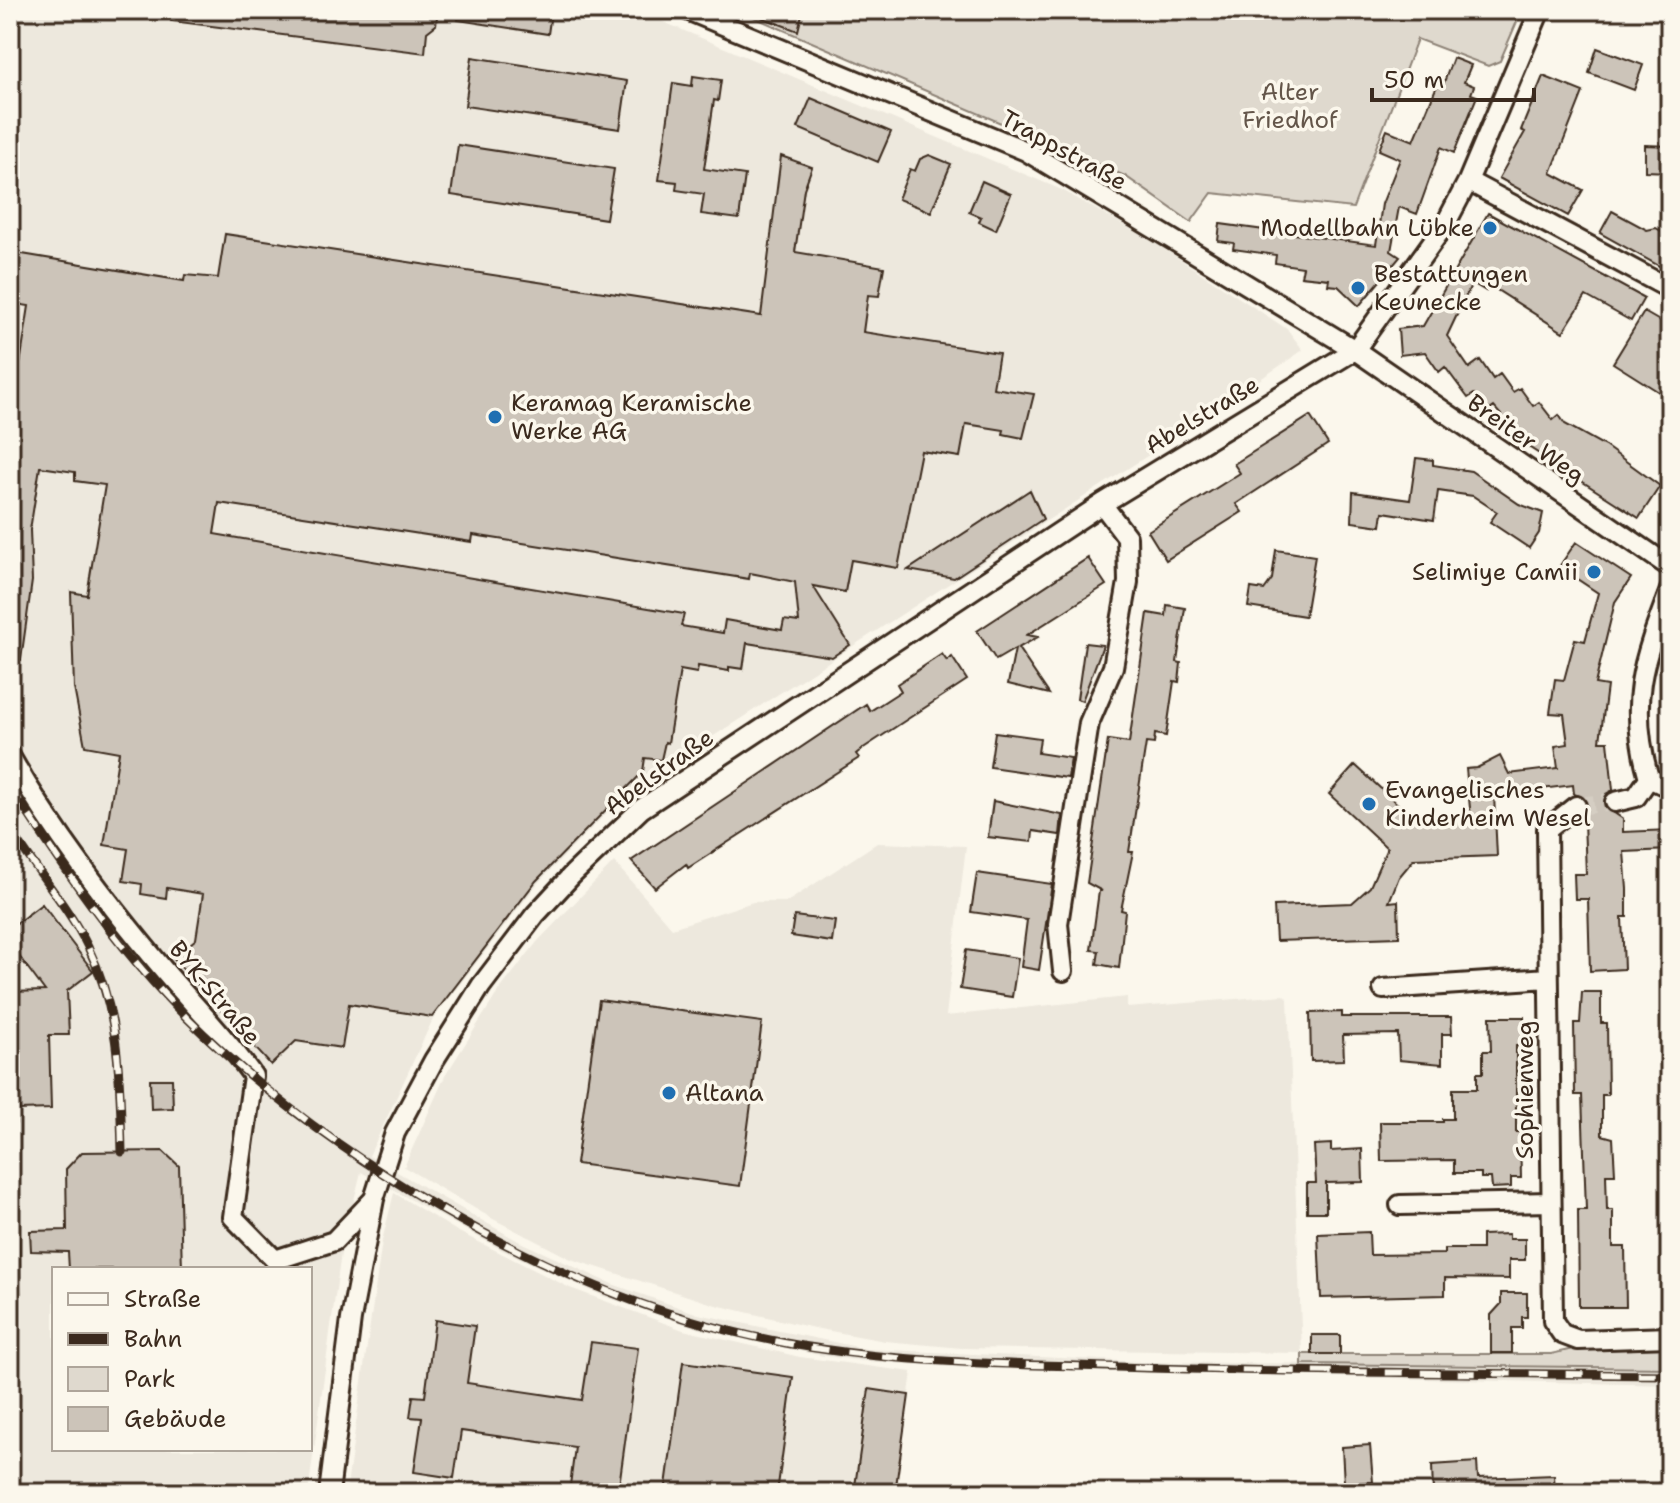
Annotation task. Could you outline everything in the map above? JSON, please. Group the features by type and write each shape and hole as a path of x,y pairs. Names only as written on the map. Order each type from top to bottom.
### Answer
{"street":[{"name":"Trappstraße","path":"687,10 1026,151 1355,350"},
{"path":"1355,350 1417,267 1468,181 1540,10"},
{"path":"1468,181 1670,289"},
{"name":"Abelstraße","path":"329,1493 351,1319 374,1199 395,1133 427,1071 481,986 572,875 641,809 1102,504 1355,350"},
{"name":"Breiter Weg","path":"1355,350 1670,567"},
{"path":"1063,971 1058,924 1089,723 1113,667 1128,582 1127,537 1102,504"},
{"path":"1670,590 1642,662 1637,738 1649,778 1670,788"},
{"name":"BYK-Straße","path":"10,756 75,857 118,914 228,1040 253,1076 233,1217 275,1260 334,1241 374,1199"},
{"path":"1615,802 1636,797 1649,778"},
{"name":"Sophienweg","path":"1576,806 1547,829 1550,1202 1556,1328 1569,1338 1578,1340 1670,1337"},
{"path":"1383,989 1548,978"},
{"path":"1400,1205 1550,1202"}],"shaded area":[{"path":"10,10 635,10 1062,190 1150,240 1287,329 1303,350 1158,449 627,792 538,883 433,1019 369,1156 520,1242 612,1284 698,1314 867,1349 1142,1362 1670,1368 1670,1385 970,1368 818,1355 700,1329 603,1296 502,1250 361,1172 341,1253 308,1493 10,1493"},
{"path":"877,843 966,846 946,1016 1127,997 1127,1008 1284,995 1288,999 1302,1353 962,1348 885,1341 814,1328 716,1305 571,1259 493,1219 404,1167 445,1076 498,992 537,942 614,862 672,928 753,902 787,902"},
{"path":"394,1193 457,1231 570,1288 683,1330 800,1357 912,1372 895,1493 346,1493 382,1241"}],"green space":[{"name":"Alter Friedhof","path":"737,10 1522,10 1500,61 1488,66 1417,39 1353,208 1212,193 1191,222 1125,176"},
{"path":"1670,1347 1670,1368 1302,1364 1302,1354 1551,1354 1573,1349"}],"building":[{"path":"172,10 438,10 436,25 427,32 425,53 171,21"},
{"path":"458,10 534,10 551,13 548,34 458,20"},
{"path":"742,10 803,10 798,31"},
{"path":"1597,48 1643,65 1634,90 1589,73"},
{"path":"472,57 627,81 620,129 465,106"},
{"path":"1453,58 1471,65 1464,82 1474,86 1471,94 1477,96 1454,153 1441,147 1417,214 1399,207 1391,251 1400,257 1359,306 1338,286 1328,285 1329,279 1301,276 1303,267 1275,263 1276,255 1233,249 1234,243 1218,241 1220,224 1376,245 1382,204 1400,159 1379,150 1387,130 1414,141 1438,83 1443,85"},
{"path":"693,76 721,80 718,101 714,100 704,169 745,175 739,219 701,214 704,194 676,190 677,182 659,180 673,83 692,86"},
{"path":"1543,76 1583,92 1551,173 1583,190 1568,216 1499,178 1525,132 1521,130"},
{"path":"811,98 891,132 878,162 798,128"},
{"path":"458,145 614,169 606,219 451,195"},
{"path":"1645,145 1670,146 1670,172 1645,171"},
{"path":"929,155 951,164 931,212 898,199 910,169 915,171 920,159"},
{"path":"781,156 812,167 804,189 795,252 884,267 879,296 868,295 863,332 999,353 993,388 1034,394 1023,438 1003,434 1004,430 966,424 960,457 921,451 898,568 851,560 845,592 813,586 850,645 832,657 747,643 743,669 729,667 729,671 698,666 697,673 680,670 668,743 665,742 661,760 645,758 642,778 638,777 536,881 432,1017 349,1004 342,1048 296,1041 271,1065 173,958 196,939 203,894 167,888 166,898 141,894 142,884 123,881 128,849 104,845 119,752 85,746 74,688 71,592 87,595 105,485 75,481 75,472 40,467 30,530 32,581 21,660 10,660 10,429 29,306 10,303 10,252 184,281 185,275 218,278 225,234 761,316","holes":["219,503 472,542 473,535 749,579 750,573 795,582 799,622 784,620 782,630 725,620 723,633 681,626 684,614 214,534"]},
{"path":"982,181 1011,194 996,230 979,222 981,217 969,212"},
{"path":"1612,211 1647,230 1656,228 1670,236 1670,272 1600,233"},
{"path":"1488,213 1644,298 1631,321 1586,296 1563,332 1489,285 1486,291 1472,283 1447,336 1469,368 1480,360 1493,379 1500,374 1513,392 1520,388 1533,406 1539,402 1553,420 1559,415 1565,424 1605,446 1660,486 1639,518 1530,448 1494,407 1487,412 1474,394 1468,398 1445,367 1439,372 1425,352 1400,355 1398,329 1423,326"},
{"path":"1644,312 1670,327 1670,399 1613,363"},
{"path":"1310,416 1328,444 1236,504 1242,512 1166,560 1148,531 1240,473 1234,464"},
{"path":"1416,458 1433,460 1433,465 1471,471 1519,504 1543,513 1539,533 1529,548 1490,522 1497,512 1473,496 1438,491 1434,520 1383,512 1381,526 1352,522 1353,492 1410,500"},
{"path":"1030,490 1043,519 954,578 908,570"},
{"path":"1576,542 1631,578 1615,602 1595,684 1607,686 1600,741 1608,741 1613,790 1606,794 1604,806 1623,819 1623,832 1670,830 1670,850 1624,852 1627,917 1622,917 1624,969 1590,971 1588,899 1575,899 1574,874 1586,874 1584,821 1577,820 1588,805 1585,798 1574,794 1573,785 1494,795 1497,856 1414,859 1399,877 1389,902 1398,901 1399,937 1276,941 1274,906 1352,903 1370,887 1387,848 1329,794 1355,765 1415,820 1471,818 1466,769 1477,768 1500,756 1509,774 1558,768 1555,746 1568,744 1564,714 1550,713 1555,679 1564,680 1575,639 1585,641 1598,593 1559,567"},
{"path":"1276,550 1315,556 1305,616 1248,607 1251,588 1264,590 1272,579"},
{"path":"1088,558 1106,585 1027,635 1038,637 1018,648 1049,694 1008,684 1015,649 996,660 977,631"},
{"path":"1167,605 1185,608 1177,662 1181,663 1179,682 1174,681 1166,736 1155,734 1154,744 1146,743 1129,852 1133,852 1121,910 1125,911 1119,968 1097,964 1099,951 1091,950 1099,891 1102,891 1087,883 1108,740 1129,743 1148,613 1166,616"},
{"path":"1085,643 1103,645 1082,701 1077,699"},
{"path":"942,654 947,661 952,657 967,680 862,749 856,754 859,758 688,868 686,864 655,888 631,861 866,704 870,711 901,691 897,684"},
{"path":"995,732 1040,738 1038,753 1071,758 1068,778 990,767"},
{"path":"993,801 1062,815 1060,835 1033,831 1032,842 988,837"},
{"path":"977,873 1052,884 1039,970 1021,967 1027,920 971,912"},
{"path":"42,904 93,971 67,991 69,1035 49,1035 51,1109 19,1110 17,1037 10,1037 10,992 45,991 10,944 10,928"},
{"path":"794,916 835,921 832,942 791,936"},
{"path":"966,950 1018,958 1012,997 960,989"},
{"path":"1582,992 1601,992 1601,1023 1607,1023 1608,1095 1602,1095 1602,1135 1613,1138 1615,1174 1606,1174 1607,1210 1613,1210 1613,1247 1625,1247 1626,1307 1579,1307 1578,1210 1586,1210 1582,1095 1575,1095 1574,1023 1580,1023"},
{"name":"Altana","path":"599,1000 762,1022 740,1186 576,1164"},
{"path":"1342,1012 1342,1017 1451,1017 1452,1034 1442,1034 1442,1064 1399,1060 1398,1034 1343,1035 1344,1060 1311,1061 1310,1013"},
{"path":"1490,1017 1524,1017 1524,1046 1516,1046 1516,1132 1520,1132 1521,1178 1511,1178 1511,1187 1492,1188 1491,1178 1481,1178 1481,1173 1454,1173 1454,1160 1381,1161 1380,1122 1443,1122 1443,1119 1453,1119 1453,1089 1477,1089 1477,1073 1483,1073 1483,1051 1491,1051"},
{"path":"150,1079 172,1079 173,1108 151,1109"},
{"path":"1331,1144 1331,1151 1362,1149 1363,1182 1326,1183 1326,1212 1307,1212 1307,1183 1316,1183 1314,1145"},
{"path":"163,1151 179,1166 182,1267 69,1267 68,1252 31,1251 30,1231 67,1230 66,1169 82,1152"},
{"path":"1369,1232 1370,1255 1444,1254 1444,1249 1482,1249 1482,1235 1509,1234 1509,1239 1525,1239 1525,1260 1509,1260 1509,1279 1445,1278 1445,1295 1321,1298 1318,1234"},
{"path":"1501,1293 1527,1293 1527,1317 1522,1317 1522,1328 1512,1328 1512,1353 1491,1353 1491,1315 1501,1304"},
{"path":"435,1320 475,1326 467,1383 582,1400 591,1342 638,1348 618,1493 569,1493 575,1447 461,1431 454,1478 414,1472 422,1418 410,1417 413,1396 425,1397"},
{"path":"1312,1335 1340,1335 1340,1354 1312,1354"},
{"path":"683,1362 793,1377 777,1493 665,1493"},
{"path":"869,1389 909,1395 895,1493 854,1493"},
{"path":"1370,1445 1373,1482 1344,1484 1342,1447"},
{"path":"1477,1462 1478,1478 1554,1475 1555,1493 1433,1493 1432,1465"}],"tunnel":[{"path":"1576,806 1615,802"}],"railway":[{"path":"10,786 114,935 161,991 242,1069 304,1118 441,1209 587,1282 661,1311 781,1342 924,1360 1255,1370 1670,1375"},
{"path":"10,828 70,916 99,972 107,996 116,1047 122,1152"},
{"path":"10,1044 12,1123"},
{"path":"14,1207 17,1300"}],"place":[{"name":"Modellbahn Lübke","path":"1490,228"},
{"name":"Bestattungen Keunecke","path":"1358,288"},
{"name":"Keramag Keramische Werke AG","path":"495,417"},
{"name":"Selimiye Camii","path":"1594,572"},
{"name":"Evangelisches Kinderheim Wesel","path":"1369,804"},
{"name":"Altana","path":"669,1093"}]}
